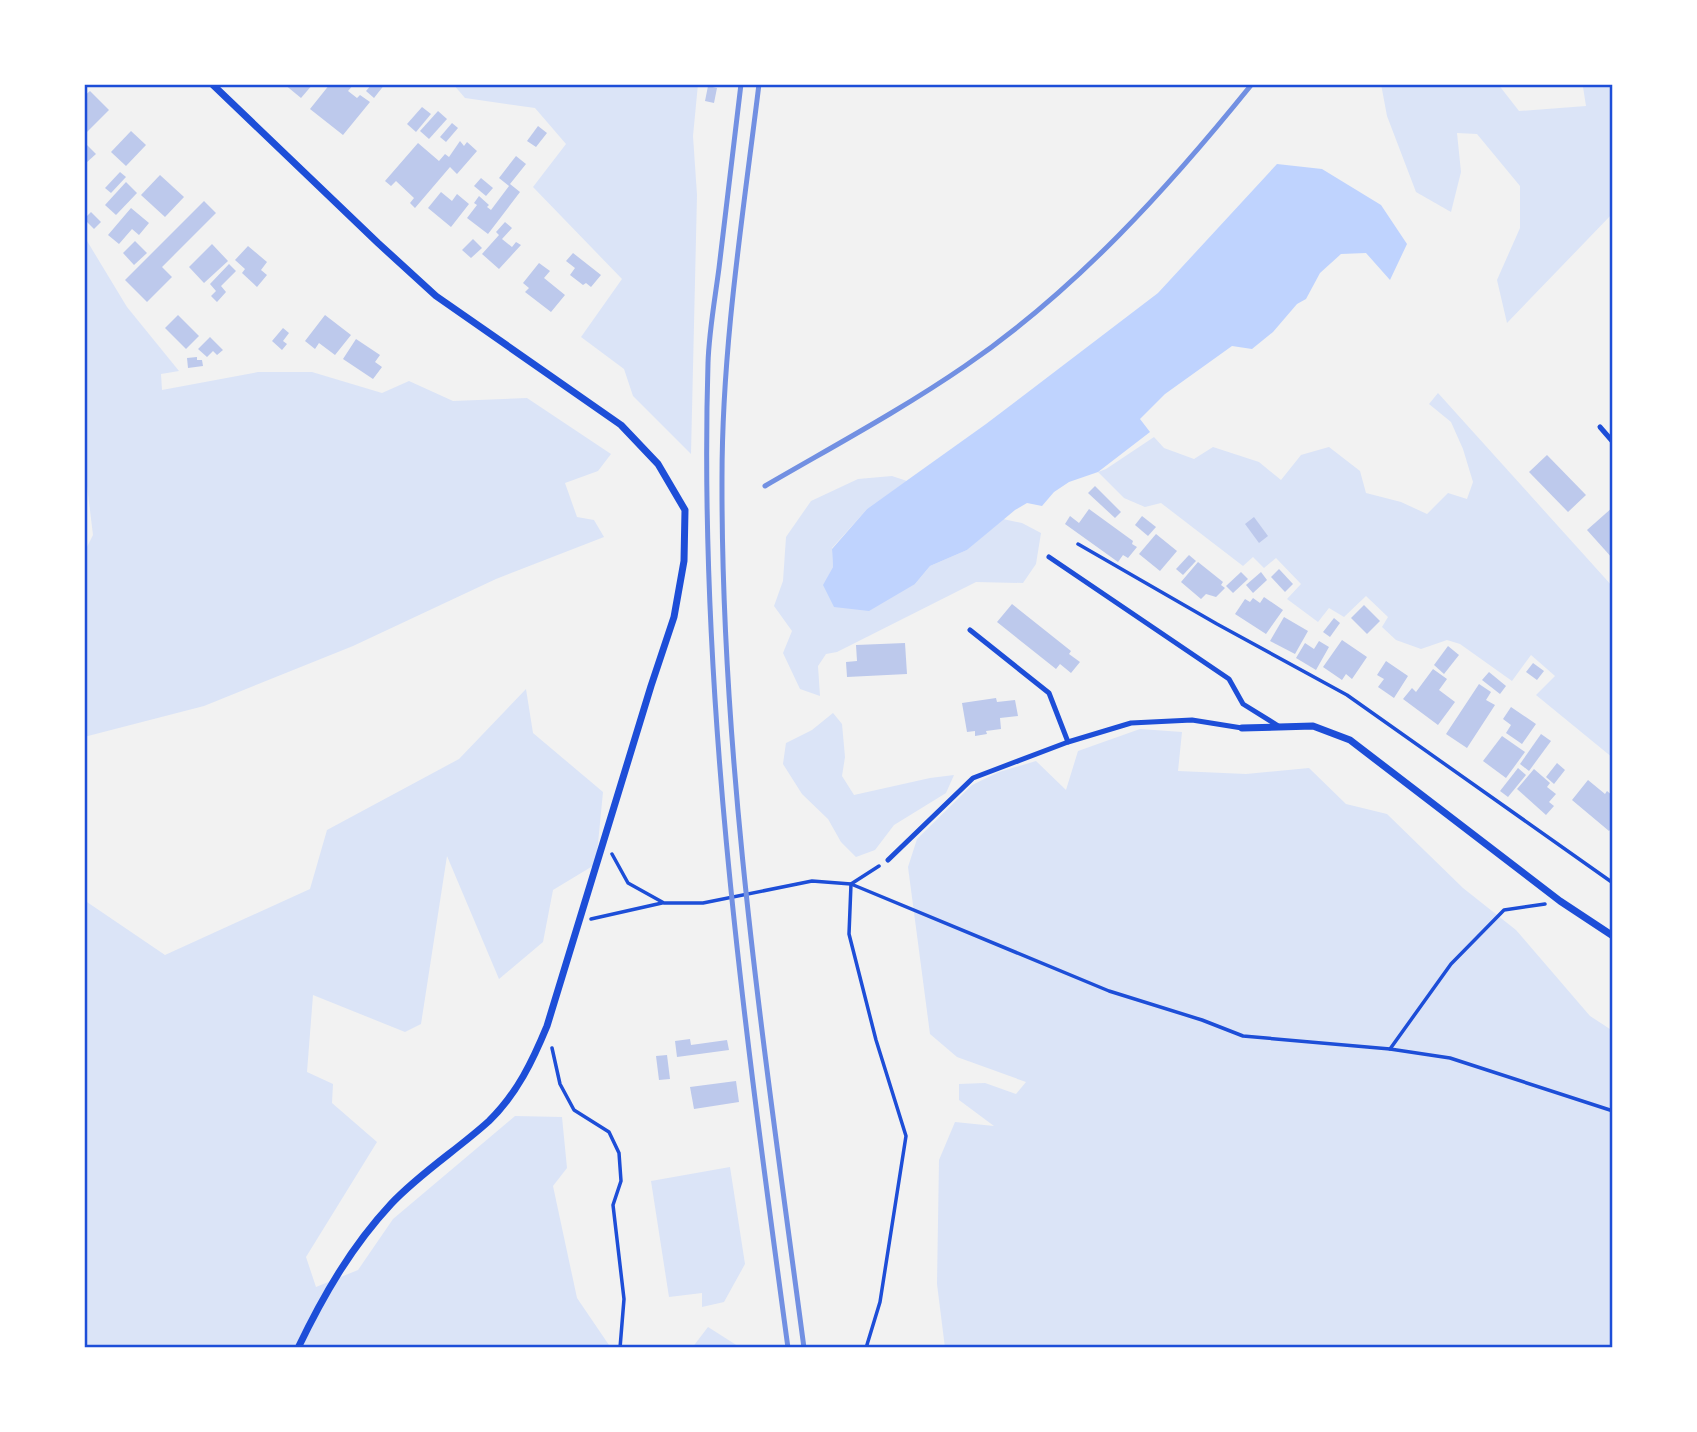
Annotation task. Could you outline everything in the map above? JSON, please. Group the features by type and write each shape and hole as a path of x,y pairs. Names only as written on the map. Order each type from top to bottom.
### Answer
{"street":[{"path":"212,84 436,296 621,425 658,464 685,510 684,561 674,617 547,1026 531,1065 512,1094 490,1119 392,1203 353,1250 331,1284 298,1348"},
{"path":"1242,728 1313,726 1350,740 1560,901 1613,936"}],"lane":[{"path":"1600,427 1613,442"},
{"path":"1049,557 1229,679 1243,704 1282,728"},
{"path":"970,630 1049,693 1068,742"},
{"path":"888,860 973,778 1068,742 1131,723 1192,720 1242,728"}],"path":[{"path":"1078,544 1347,695 1613,883"},
{"path":"604,841 628,883 664,903"},
{"path":"851,884 888,860"},
{"path":"579,921 664,903 703,903 812,881 851,884 1109,991 1243,1036 1390,1049 1450,1058 1613,1111"},
{"path":"851,884 849,933 876,1040 906,1136 880,1302 866,1348"},
{"path":"1390,1049 1451,964 1504,910 1560,901"},
{"path":"547,1026 560,1084 574,1110 609,1132 619,1153 621,1181 613,1205 624,1299 620,1348"}],"shaded area":[{"path":"453,84 698,84 693,136 697,195 691,454 633,396 624,369 581,337 622,279 533,187 566,144 535,108 465,98"},
{"path":"1381,84 1498,84 1519,111 1586,106 1583,87 1585,84 1613,84 1613,213 1507,323 1497,280 1520,228 1520,186 1477,134 1457,133 1461,172 1451,212 1416,192 1387,116"},
{"path":"84,236 127,307 179,371 161,374 162,390 258,372 312,372 382,393 409,381 453,401 527,398 611,454 598,471 565,483 577,517 594,520 604,537 496,579 353,646 204,706 84,737 84,553 93,535 87,486 84,481"},
{"path":"1438,393 1613,587 1613,758 1536,695 1555,676 1531,655 1512,681 1460,644 1447,640 1421,649 1396,640 1382,627 1388,617 1366,596 1344,617 1329,608 1318,622 1287,599 1301,584 1276,558 1264,568 1253,557 1243,566 1161,503 1145,507 1124,498 1098,472 1154,437 1164,448 1194,459 1213,447 1259,462 1281,480 1301,455 1329,447 1360,471 1366,493 1401,502 1427,514 1448,493 1467,499 1473,482 1451,422 1429,404"},
{"path":"892,476 907,481 867,509 832,548 833,567 824,585 915,584 930,566 967,550 1003,519 1022,523 1041,533 1036,564 1023,583 976,582 837,652 826,654 818,666 820,696 800,689 783,653 792,631 774,606 783,581 786,537 811,501 858,479"},
{"path":"526,689 533,733 603,792 596,864 553,890 543,942 499,979 447,856 421,1024 405,1032 313,995 307,1072 333,1084 332,1103 377,1142 306,1257 316,1287 358,1270 393,1219 515,1116 562,1117 567,1168 553,1186 577,1298 611,1348 84,1348 84,900 165,955 310,889 327,830 459,759"},
{"path":"833,713 842,724 845,757 842,776 854,795 954,775 946,793 894,825 875,850 856,857 841,842 828,819 802,794 783,764 786,743 812,730"},
{"path":"1140,729 1182,732 1178,771 1246,774 1309,768 1346,804 1387,814 1463,888 1516,930 1590,1016 1613,1031 1613,1348 945,1348 937,1284 939,1160 955,1122 994,1126 959,1100 959,1084 985,1083 1016,1094 1026,1082 957,1057 930,1034 908,867 917,839 972,785 999,772 1036,761 1066,790 1078,751"},
{"path":"730,1167 745,1264 724,1302 702,1307 702,1293 669,1297 651,1181"},
{"path":"708,1327 741,1348 692,1348"}],"water":[{"path":"1277,164 1322,169 1381,205 1407,244 1390,280 1366,253 1341,254 1320,273 1306,299 1297,304 1273,332 1252,349 1232,346 1165,394 1140,419 1150,432 1098,472 1069,482 1054,492 1042,506 1027,503 1015,510 967,550 930,566 915,584 869,611 834,607 823,585 833,567 832,549 867,509 986,424 1158,293"}],"building":[{"path":"284,84 313,84 301,98"},
{"path":"330,84 354,84 348,91 357,98 360,95 370,102 343,135 310,109"},
{"path":"372,84 385,84 374,98 366,91"},
{"path":"708,86 717,88 714,103 705,101"},
{"path":"90,91 109,110 84,135 84,96"},
{"path":"422,107 431,114 416,132 407,124"},
{"path":"438,111 447,119 429,139 420,131"},
{"path":"452,123 458,128 446,142 440,137"},
{"path":"538,126 547,133 536,147 527,141"},
{"path":"131,131 146,145 126,166 111,152"},
{"path":"460,141 464,146 467,142 477,151 457,174 450,167 415,208 410,203 414,198 396,181 391,186 385,181 418,143 439,161 445,154 449,157"},
{"path":"84,142 96,154 86,163 84,161"},
{"path":"516,156 526,164 510,184 520,192 488,234 467,218 477,205 474,203 479,196 491,210 509,186 499,178"},
{"path":"120,172 126,177 111,193 105,188"},
{"path":"160,175 184,197 165,217 141,195"},
{"path":"481,178 493,188 486,196 474,186"},
{"path":"126,182 137,193 116,215 105,205"},
{"path":"441,192 452,201 457,194 469,204 451,227 428,208"},
{"path":"204,201 216,213 162,267 172,277 147,302 125,280"},
{"path":"131,208 149,223 139,235 132,229 119,244 108,235"},
{"path":"91,212 101,222 94,229 84,219"},
{"path":"505,222 512,228 502,239 512,247 516,242 521,245 499,269 482,254 499,235 496,232"},
{"path":"473,239 482,248 471,258 462,250"},
{"path":"135,241 147,253 134,265 123,253"},
{"path":"212,244 228,261 204,283 189,267"},
{"path":"248,246 267,262 261,270 267,275 257,287 242,273 245,269 235,260"},
{"path":"573,253 601,275 591,287 586,283 583,285 570,275 575,268 566,261"},
{"path":"539,263 550,271 544,278 565,295 551,312 525,292 529,288 523,283"},
{"path":"229,264 236,271 221,286 226,292 217,302 211,296 216,291 210,284"},
{"path":"178,315 199,336 186,349 165,328"},
{"path":"325,315 351,335 335,355 319,343 315,349 305,341"},
{"path":"283,328 289,333 283,341 287,344 282,350 272,341"},
{"path":"210,337 223,350 217,355 213,351 207,357 198,349"},
{"path":"356,339 380,355 375,362 382,367 373,379 343,359"},
{"path":"197,357 197,360 202,360 203,366 188,368 187,358"},
{"path":"1547,455 1586,495 1568,512 1529,472"},
{"path":"1095,486 1121,512 1115,518 1088,493"},
{"path":"1613,507 1613,559 1587,530"},
{"path":"1089,509 1133,541 1132,544 1137,547 1128,558 1123,555 1118,562 1065,524 1070,516 1079,523"},
{"path":"1142,516 1156,527 1148,536 1135,525"},
{"path":"1254,517 1268,536 1259,543 1245,524"},
{"path":"1156,534 1177,551 1160,571 1139,554"},
{"path":"1189,555 1196,561 1183,575 1176,569"},
{"path":"1198,562 1223,582 1221,585 1225,588 1216,597 1206,594 1201,599 1181,582"},
{"path":"1279,569 1293,584 1285,592 1271,577"},
{"path":"1241,572 1248,579 1233,593 1226,586"},
{"path":"1261,572 1267,580 1253,593 1246,585"},
{"path":"1264,597 1283,610 1266,634 1235,614 1245,599 1250,602 1253,598 1260,603"},
{"path":"1012,604 1071,651 1069,654 1080,662 1071,673 1060,664 1056,669 997,622"},
{"path":"1364,605 1380,621 1367,634 1351,618"},
{"path":"1284,617 1308,631 1295,654 1270,641"},
{"path":"1334,618 1340,623 1330,637 1323,632"},
{"path":"1342,640 1367,657 1352,679 1346,674 1342,680 1323,667"},
{"path":"1319,641 1329,647 1316,670 1296,658 1305,643 1314,649"},
{"path":"905,643 907,674 847,677 846,662 857,661 856,645"},
{"path":"1448,646 1459,655 1444,674 1434,665"},
{"path":"1386,661 1408,676 1394,698 1378,687 1384,679 1377,675"},
{"path":"1533,663 1544,671 1537,680 1526,672"},
{"path":"1433,669 1447,679 1439,690 1455,702 1438,725 1403,699 1412,688 1416,692"},
{"path":"1489,672 1506,686 1500,694 1482,680"},
{"path":"1479,684 1491,692 1486,700 1495,705 1467,748 1446,734"},
{"path":"996,698 997,702 1015,700 1018,716 1000,718 1001,729 986,731 987,734 975,736 975,731 967,732 962,703"},
{"path":"1511,707 1536,724 1522,744 1506,733 1511,725 1503,719"},
{"path":"1541,734 1551,741 1529,771 1520,764"},
{"path":"1502,736 1525,752 1506,778 1483,761"},
{"path":"1557,763 1565,770 1554,784 1546,777"},
{"path":"1518,768 1526,775 1508,797 1500,791"},
{"path":"1534,769 1550,783 1547,787 1556,794 1549,802 1554,806 1546,815 1517,789"},
{"path":"1588,780 1605,794 1607,791 1613,796 1613,827 1609,831 1572,800"},
{"path":"690,1039 691,1045 727,1040 729,1050 677,1057 675,1041"},
{"path":"667,1055 670,1079 659,1080 656,1056"},
{"path":"736,1081 739,1102 694,1109 690,1087"}],"railway":[{"path":"741,84 709,351 707,487 710,610 728,857 788,1348"},
{"path":"759,84 729,330 722,478 724,587 729,696 748,914 804,1348"},
{"path":"765,486 941,382 1045,305 1119,236 1154,199 1252,84"}]}
